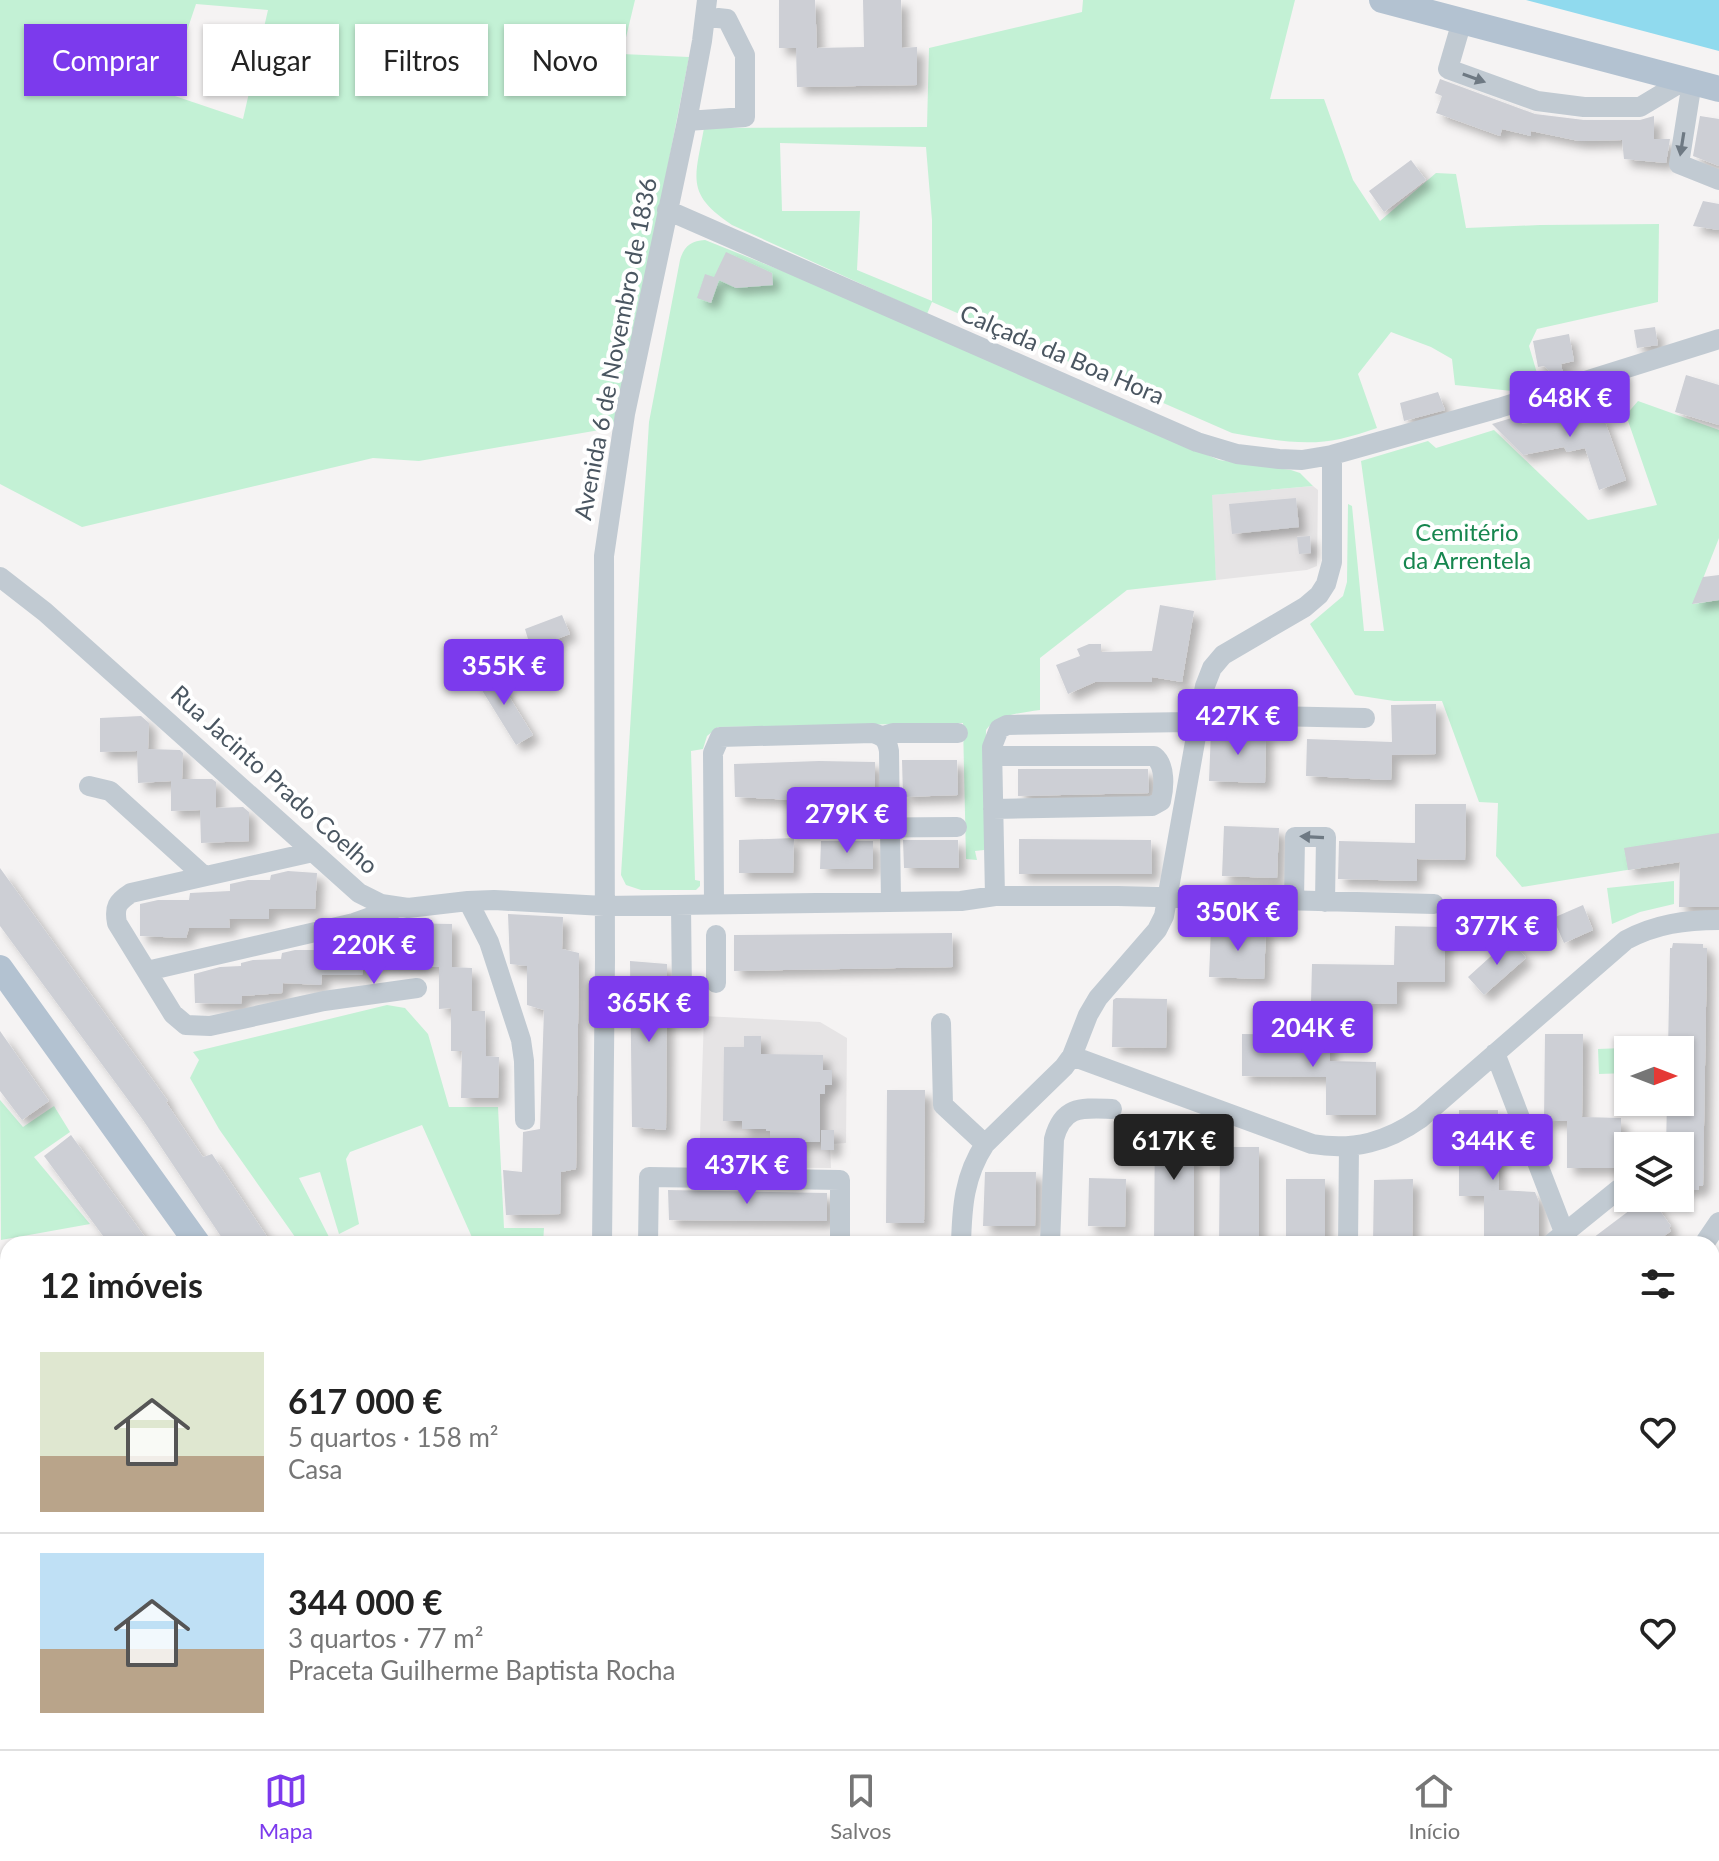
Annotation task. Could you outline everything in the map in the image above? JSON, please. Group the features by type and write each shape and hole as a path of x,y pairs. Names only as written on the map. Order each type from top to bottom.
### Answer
{"main road":[{"path":"1382,0 1719,89"},
{"path":"0,968 192,1236"}],"street":[{"name":"Avenida 6 de Novembro de 1836","path":"602,1236 604,556 625,414 687,121 707,0"},
{"name":"Avenida 6 de Novembro de 1836","path":"702,41 721,9"},
{"path":"687,121 745,117 745,55 721,9"},
{"path":"1462,21 1448,69 1537,101 1584,107 1640,107 1688,81"},
{"path":"1688,81 1679,164 1719,180"},
{"name":"Calçada da Boa Hora","path":"667,210 1216,449 1279,459 1302,460 1332,455 1451,422 1719,339"},
{"path":"962,1236 965,1184 985,1144 1072,1056 1098,998 1157,930 1169,897 1198,721 1212,668 1223,655 1305,607 1326,584 1332,562 1332,455"},
{"name":"Rua Jacinto Prado Coelho","path":"0,577 45,612 359,893 396,908 468,901 604,906 961,901 995,896 1434,904"},
{"path":"995,896 994,738 999,729 1007,725 1198,721 1227,715 1365,718"},
{"path":"714,904 713,753 720,737 958,733"},
{"path":"883,736 888,742 889,751 891,902"},
{"path":"993,756 1154,756 1160,760 1162,767 1163,794 1161,801 1152,806 993,809"},
{"path":"89,786 110,791 204,876"},
{"path":"822,828 957,827"},
{"path":"1294,901 1295,837 1326,837 1325,902"},
{"path":"313,852 131,893 119,900 115,908 117,923 173,1014 186,1025 196,1027 324,1001 417,988"},
{"path":"468,901 489,942 521,1040 525,1120"},
{"path":"681,905 682,996"},
{"path":"147,971 354,923 396,908"},
{"path":"1072,1056 1312,1144 1349,1147 1378,1142 1400,1133 1421,1118 1626,940 1642,931 1674,922 1719,920"},
{"path":"682,967 716,975 716,935"},
{"path":"941,1023 943,1105 985,1144"},
{"path":"1495,1053 1556,1236"},
{"path":"1050,1236 1057,1127 1073,1111 1084,1108 1112,1109"},
{"path":"1348,1236 1349,1147"},
{"path":"648,1236 649,1177 840,1180 840,1236"},
{"path":"1560,1236 1614,1193"}],"shaded area":[{"path":"1313,486 1318,490 1317,566 1307,570 1216,580 1211,495"},
{"path":"704,1016 820,1022 847,1038 846,1143 830,1144 831,1168 699,1167"}],"green space":[{"path":"0,0 635,0 626,37 626,24 504,24 504,96 626,96 626,54 689,57 617,427 419,461 373,458 82,527 0,484"},
{"path":"1083,0 1295,0 1270,99 1324,99 1353,180 1380,221 1436,173 1456,174 1466,228 1659,224 1658,302 1537,329 1529,346 1539,380 1512,391 1455,385 1452,359 1431,347 1391,332 1358,374 1377,428 1327,441 1286,441 1232,433 932,302 927,314 732,225 717,214 700,194 697,172 704,128 927,127 929,48 1082,12","holes":["780,143 926,147 932,220 932,301 857,270 860,211 782,211"]},
{"path":"705,240 805,280 1219,460 1291,470 1300,473 1313,486 1212,495 1216,580 1127,590 1040,658 1040,710 1003,717 986,730 984,850 975,851 977,860 966,859 963,723 718,727 707,736 703,749 691,751 695,880 700,881 700,886 696,890 641,890 626,885 621,875 649,422 680,260 689,245"},
{"name":"Cemitério da Arrentela","path":"1638,401 1719,430 1719,538 1693,604 1719,600 1719,855 1522,887 1496,856 1498,803 1479,802 1442,701 1394,701 1355,695 1310,624 1343,596 1347,582 1348,504 1352,506 1364,631 1384,631 1361,461 1428,441 1436,448 1494,430 1588,520 1657,505 1626,415"},
{"path":"1674,881 1674,904 1640,912 1612,924 1607,888"},
{"path":"387,1005 405,1008 428,1034 449,1107 498,1107 504,1228 544,1228 544,1236 471,1236 422,1125 350,1152 346,1159 359,1224 339,1234 320,1172 299,1178 328,1236 294,1236 219,1129 190,1078 199,1060 193,1052"},
{"path":"1614,1048 1614,1073 1599,1074 1598,1049"},
{"path":"0,1100 23,1127 54,1106 70,1132 34,1157 90,1224 23,1236 1,1236"}],"water":[{"path":"1526,0 1719,0 1719,51"}],"building":[{"path":"779,0 815,0 817,48 864,47 863,0 901,0 902,48 917,47 917,85 797,87 796,48 779,48"},
{"path":"1440,79 1535,114 1584,120 1640,120 1654,116 1654,139 1670,139 1666,163 1624,159 1622,140 1579,141 1531,131 1531,136 1502,129 1500,136 1436,113 1442,96 1435,93"},
{"path":"1700,116 1719,119 1719,166 1693,156"},
{"path":"1411,160 1426,180 1384,212 1369,191"},
{"path":"1703,201 1719,204 1719,230 1693,226"},
{"path":"726,252 772,273 773,285 736,288 719,280 711,303 697,298 705,274 714,277"},
{"path":"1655,327 1658,345 1637,348 1634,330"},
{"path":"1569,334 1574,361 1561,364 1563,374 1555,377 1544,366 1538,367 1533,341"},
{"path":"1686,375 1719,385 1719,425 1675,412"},
{"path":"1438,392 1445,410 1404,421 1400,403"},
{"path":"1590,398 1593,417 1603,416 1626,480 1599,490 1585,448 1567,452 1564,447 1523,455 1492,424 1518,416 1522,424 1560,419 1557,404"},
{"path":"1296,498 1299,527 1232,534 1229,504"},
{"path":"1310,536 1311,553 1299,554 1297,537"},
{"path":"1719,575 1719,600 1692,604 1703,577"},
{"path":"1160,605 1194,611 1182,682 1152,677 1152,682 1095,682 1068,694 1056,665 1080,656 1077,649 1089,644 1101,644 1101,652 1152,651"},
{"path":"562,615 570,634 531,649 525,629"},
{"path":"492,669 533,735 516,745 475,679"},
{"path":"1436,704 1436,754 1392,755 1391,780 1306,776 1307,739 1392,742 1391,705"},
{"path":"141,716 149,723 148,749 180,750 183,753 182,779 212,779 216,782 216,808 243,807 249,812 249,841 201,843 200,810 171,811 171,781 138,783 137,751 100,752 100,718"},
{"path":"1211,731 1266,733 1265,783 1209,781"},
{"path":"902,760 957,760 958,795 903,797"},
{"path":"875,762 875,792 793,792 793,800 735,797 734,764"},
{"path":"1018,769 1148,769 1149,793 1018,796"},
{"path":"1415,804 1466,804 1465,860 1417,859 1417,881 1338,879 1339,841 1415,843"},
{"path":"1224,826 1279,828 1277,878 1222,876"},
{"path":"1719,833 1719,907 1679,907 1680,862 1628,870 1624,848"},
{"path":"794,838 793,873 739,873 739,840"},
{"path":"1019,839 1151,840 1152,874 1019,874"},
{"path":"903,840 958,840 959,868 904,868"},
{"path":"821,841 873,841 873,869 820,869"},
{"path":"0,868 168,1101 203,1157 212,1154 267,1236 221,1236 143,1120 0,926"},
{"path":"288,871 317,873 315,909 269,909 269,919 229,919 230,928 189,928 186,938 140,936 140,904 158,900 189,900 190,893 230,891 230,884 270,880 271,875"},
{"path":"1583,905 1593,930 1564,943 1553,918"},
{"path":"508,914 563,917 562,949 579,953 576,1169 561,1172 560,1214 506,1215 503,1170 522,1172 523,1132 540,1129 544,1010 527,1005 527,966 510,964"},
{"path":"401,923 452,924 452,967 472,968 472,1011 485,1011 486,1056 499,1057 498,1098 461,1098 462,1051 451,1051 451,1008 439,1009 439,967 363,965 362,975 322,975 321,985 283,983 282,993 242,996 241,1004 195,1003 194,974 220,967 241,966 241,963 253,960 281,959 282,953 295,950 321,950 323,944 364,938 365,933 373,930 400,929"},
{"path":"1395,926 1445,927 1445,982 1397,982 1397,1004 1311,1002 1312,964 1394,965"},
{"path":"1211,927 1266,929 1264,979 1209,977"},
{"path":"952,933 953,967 734,971 734,935"},
{"path":"1510,939 1526,958 1484,995 1468,977"},
{"path":"1673,943 1703,944 1703,948 1707,948 1703,1186 1699,1186 1699,1190 1694,1190 1694,1132 1666,1132 1667,1116 1694,1116 1694,1036 1668,1036"},
{"path":"630,961 667,964 666,1130 632,1127"},
{"path":"1167,999 1166,1048 1112,1047 1113,1000"},
{"path":"0,1031 49,1101 22,1120 0,1091"},
{"path":"1242,1034 1330,1035 1330,1061 1376,1062 1376,1115 1326,1115 1326,1077 1242,1076"},
{"path":"1545,1034 1583,1034 1582,1117 1621,1118 1621,1132 1614,1132 1614,1168 1567,1168 1567,1121 1544,1121"},
{"path":"744,1036 761,1036 761,1054 823,1055 823,1070 832,1070 832,1085 825,1085 825,1094 820,1094 820,1142 770,1142 770,1131 766,1129 742,1129 742,1121 723,1121 724,1047 744,1047"},
{"path":"887,1090 925,1090 924,1223 886,1223"},
{"path":"1459,1110 1498,1110 1499,1190 1535,1192 1539,1202 1539,1236 1484,1236 1484,1196 1459,1196"},
{"path":"1155,1120 1194,1120 1194,1236 1154,1236"},
{"path":"821,1130 834,1130 834,1150 821,1150"},
{"path":"71,1135 144,1236 103,1236 44,1156"},
{"path":"1220,1147 1259,1147 1259,1236 1219,1236"},
{"path":"985,1172 1036,1172 1035,1226 983,1226"},
{"path":"1089,1178 1126,1179 1125,1227 1088,1226"},
{"path":"1286,1179 1325,1179 1325,1236 1286,1236"},
{"path":"1413,1179 1412,1236 1373,1236 1374,1180"},
{"path":"668,1190 827,1193 827,1221 669,1220"},
{"path":"1627,1212 1661,1212 1671,1226 1671,1231 1664,1236 1596,1236"}]}
